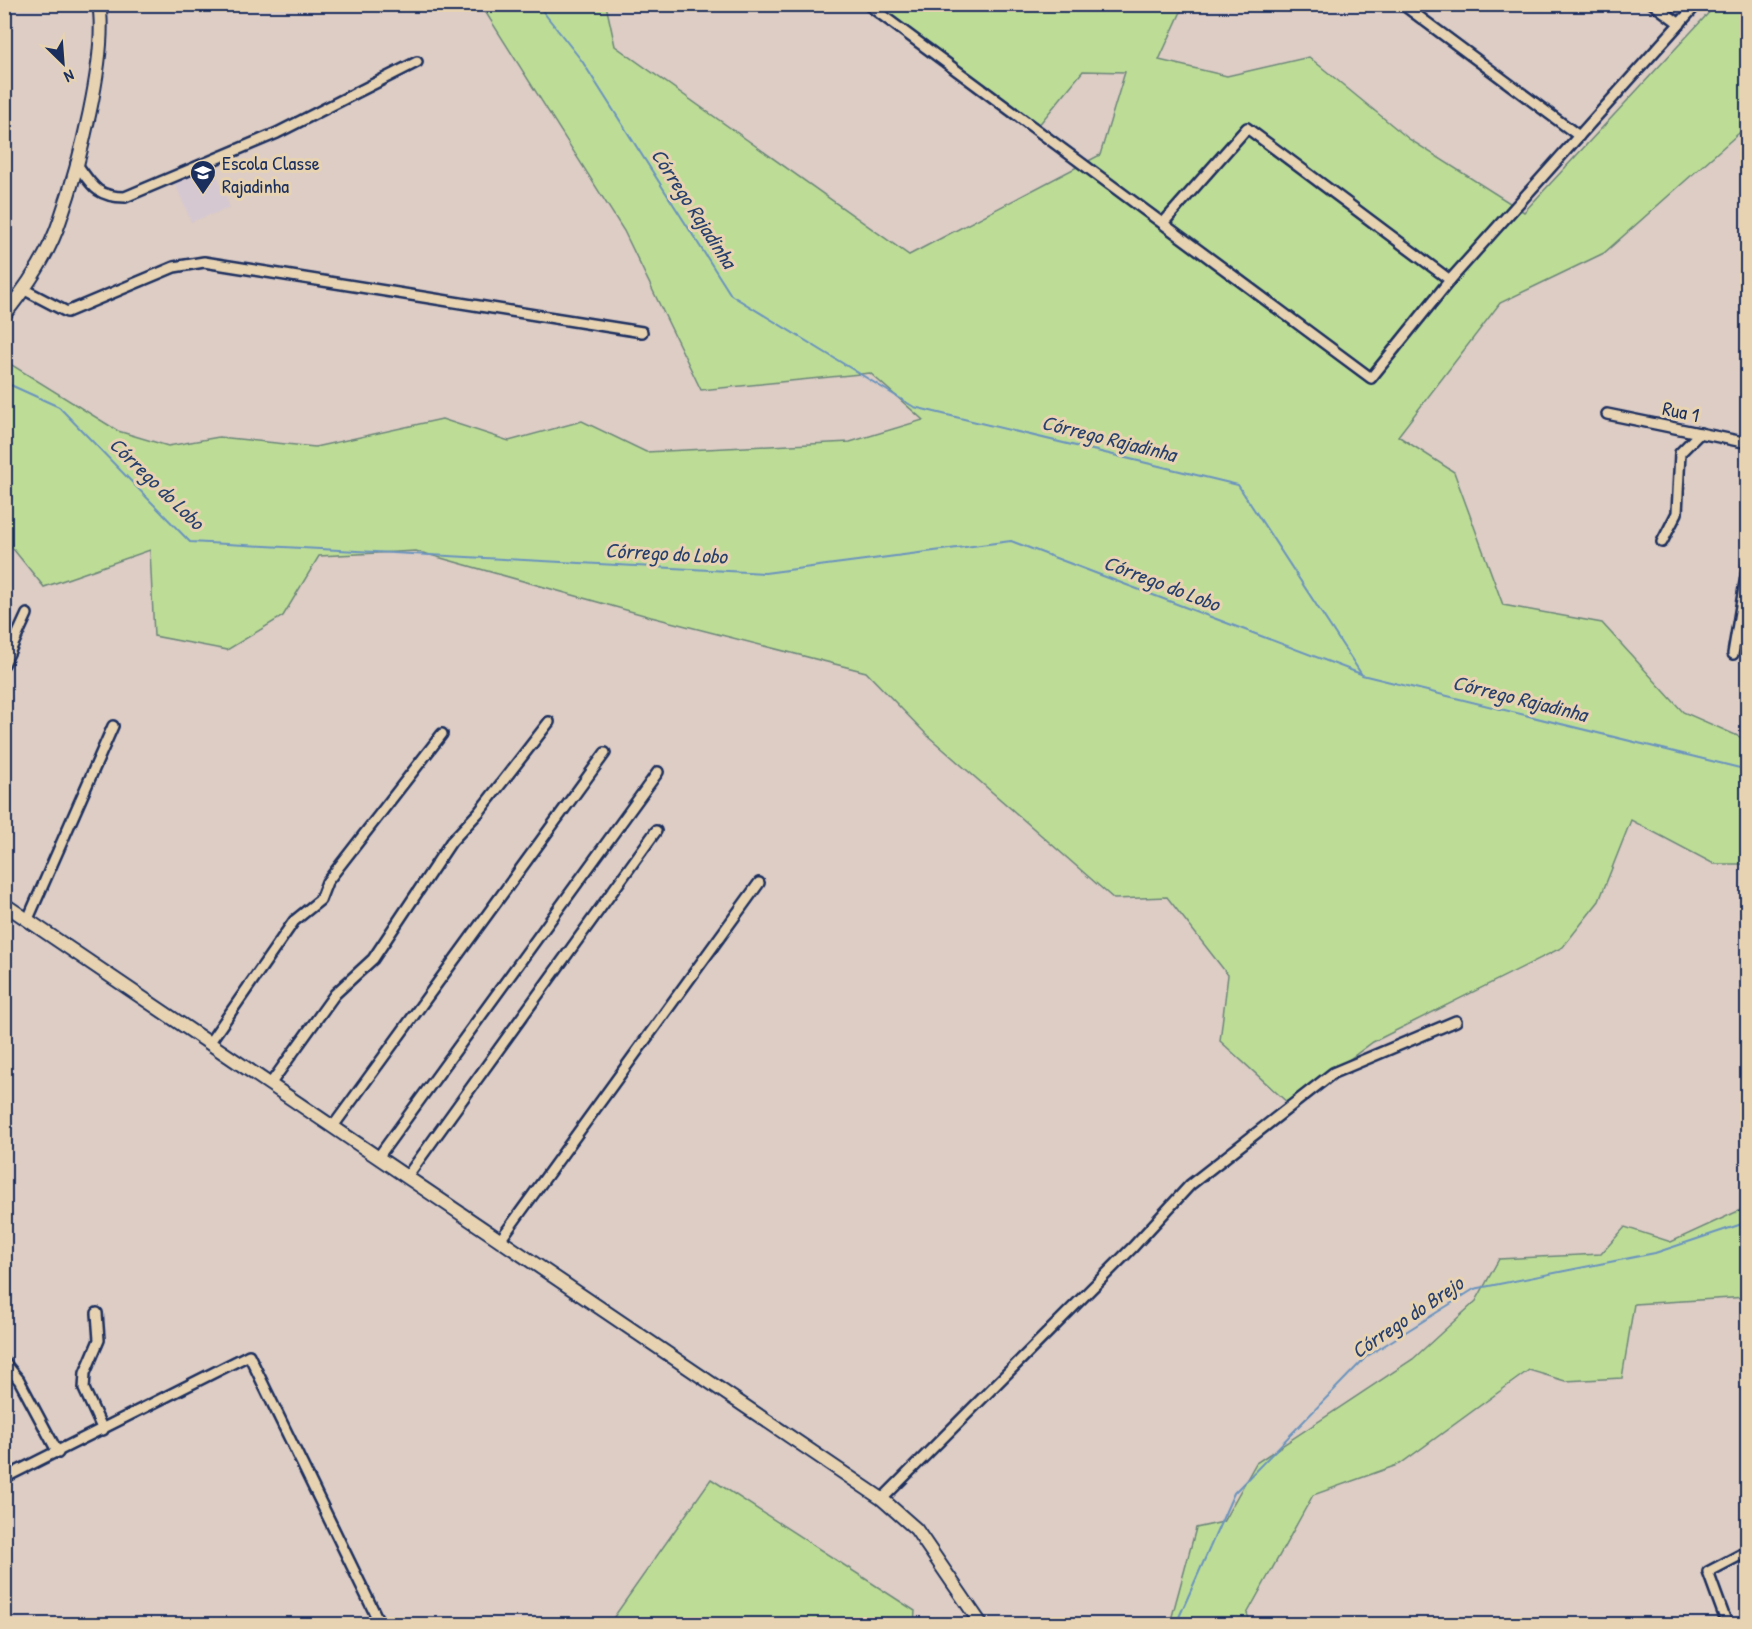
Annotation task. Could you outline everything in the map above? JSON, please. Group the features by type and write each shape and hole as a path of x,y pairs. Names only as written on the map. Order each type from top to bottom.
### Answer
{"street":[{"path":"4,315 23,289 60,222 76,163 98,59 99,4"},
{"path":"867,4 1164,222 1371,378 1450,280 1697,4"},
{"path":"1402,4 1579,136"},
{"path":"1653,4 1680,24"},
{"path":"76,163 94,189 107,197 125,197 266,137 417,62"},
{"path":"1164,222 1247,128 1450,280"},
{"path":"23,289 67,312 174,267 204,262 642,332"},
{"name":"Rua 1","path":"1607,414 1748,443"},
{"path":"1662,542 1677,513 1680,453 1700,433"},
{"path":"1733,654 1748,564"},
{"path":"4,664 27,614"},
{"path":"271,1083 335,994 374,959 451,842 479,812 549,722"},
{"path":"28,919 113,726"},
{"path":"210,1042 294,921 320,900 327,882 442,734"},
{"path":"334,1125 605,753"},
{"path":"379,1156 658,772"},
{"path":"408,1175 656,831"},
{"path":"501,1239 759,882"},
{"path":"4,903 408,1175 882,1499 916,1529 981,1624"},
{"path":"882,1499 1125,1255 1191,1185 1333,1073 1456,1021"},
{"path":"98,1313 99,1340 85,1373 84,1389 103,1430"},
{"path":"4,1479 249,1355 380,1624"},
{"path":"4,1362 19,1380 58,1453"},
{"path":"1728,1624 1708,1572 1748,1551"}],"shaded area":[{"name":"Escola Classe Rajadinha","path":"214,168 230,208 191,222 175,183"}],"green space":[{"path":"481,5 606,5 615,46 909,255 1100,155 1125,72 1083,71 1038,126 874,5 1184,5 1159,60 1227,76 1309,57 1409,139 1524,212 1716,5 1747,5 1747,126 1604,253 1500,303 1398,436 1454,472 1503,605 1602,623 1683,712 1747,740 1747,864 1714,864 1631,820 1599,901 1563,947 1373,1042 1289,1104 1220,1041 1228,975 1167,897 1114,899 928,736 866,672 651,617 416,551 319,556 283,616 227,650 154,636 150,550 44,587 5,539 4,360 118,431 168,446 219,437 315,447 442,419 509,441 582,421 646,452 850,442 923,420 870,373 701,390 624,231"},
{"path":"1747,1207 1747,1297 1634,1304 1622,1378 1565,1381 1529,1370 1400,1464 1313,1495 1247,1614 1252,1624 1167,1624 1171,1620 1196,1528 1223,1522 1256,1463 1413,1359 1476,1301 1499,1259 1601,1254 1625,1227 1671,1242"},
{"path":"711,1479 915,1611 914,1624 609,1624"}],"waterway":[{"name":"Córrego Rajadinha","path":"537,4 582,61 731,295 914,407 1238,485 1362,675 1748,770"},
{"name":"Córrego do Lobo","path":"4,382 59,407 190,542 765,573 1011,541 1361,674"},
{"name":"Córrego do Brejo","path":"1176,1624 1234,1493 1366,1357 1474,1289 1655,1253 1748,1222"}],"place":[{"name":"Escola Classe Rajadinha","path":"203,196"}]}
